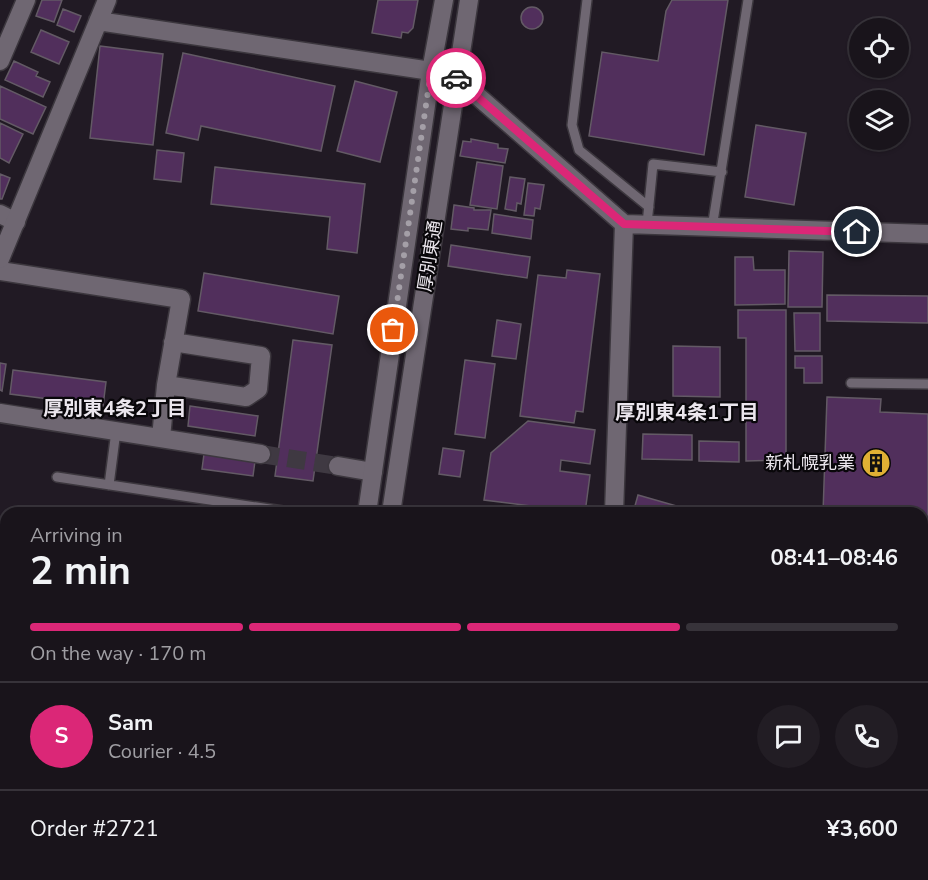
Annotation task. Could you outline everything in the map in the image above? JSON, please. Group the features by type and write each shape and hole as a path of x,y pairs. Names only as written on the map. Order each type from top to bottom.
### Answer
{"street":[{"path":"0,61 26,0"},
{"path":"0,259 8,218 107,0"},
{"name":"厚別東通","path":"368,507 431,71 444,0"},
{"name":"厚別東通","path":"392,507 469,0"},
{"path":"98,21 431,71 457,78 624,224"},
{"path":"624,224 648,216 712,228 928,234"},
{"path":"614,507 624,224"},
{"path":"0,271 181,299 166,385 161,438"},
{"path":"166,385 246,397 258,389 261,356 173,342"},
{"path":"0,413 261,454"},
{"path":"338,466 373,472"}],"lane":[{"path":"587,0 572,125 579,150 648,216"},
{"path":"712,228 748,0"},
{"path":"648,216 653,164 722,172"},
{"path":"851,383 928,384"},
{"path":"109,485 116,431"},
{"path":"57,477 256,507"}],"building":[{"path":"42,0 62,0 54,22 36,16"},
{"path":"378,0 418,0 413,28 408,33 402,32 401,38 372,33"},
{"path":"672,0 728,0 704,155 589,136 602,52 658,61 666,11"},
{"path":"532,7 540,10 543,18 540,26 532,29 524,26 521,18 524,10"},
{"path":"63,9 81,16 74,32 57,25"},
{"path":"41,30 69,42 59,64 31,52"},
{"path":"100,46 163,54 153,145 90,138"},
{"path":"183,53 335,86 321,151 201,126 198,140 166,133"},
{"path":"14,61 38,72 36,76 50,82 43,97 5,80"},
{"path":"355,81 397,92 380,162 337,151"},
{"path":"0,86 46,107 33,134 0,119"},
{"path":"0,123 23,134 9,163 0,158"},
{"path":"756,125 806,133 794,205 745,197"},
{"path":"471,139 498,144 498,148 508,149 505,163 460,156 463,141 471,142"},
{"path":"157,150 184,153 181,182 154,179"},
{"path":"477,162 503,166 497,209 470,205"},
{"path":"215,167 365,184 357,253 327,249 330,217 211,204"},
{"path":"0,174 10,178 2,199 0,199"},
{"path":"510,177 525,179 521,204 517,203 516,211 505,209"},
{"path":"528,183 544,185 540,209 535,208 534,216 524,215"},
{"path":"454,205 474,208 474,210 491,210 488,230 451,229"},
{"path":"494,214 533,220 531,239 492,233"},
{"path":"451,245 530,257 527,278 448,266"},
{"path":"789,251 823,252 822,307 788,307"},
{"path":"735,257 753,257 754,270 785,270 785,304 735,305"},
{"path":"567,270 600,274 583,412 576,411 574,423 520,416 538,275 566,278"},
{"path":"204,273 339,296 333,334 198,311"},
{"path":"827,295 928,296 928,323 827,321"},
{"path":"738,310 786,310 786,460 746,461 746,338 738,338"},
{"path":"794,313 820,313 820,351 795,351"},
{"path":"497,320 521,324 516,359 492,356"},
{"path":"293,340 332,345 313,481 275,476"},
{"path":"673,346 720,347 720,397 673,396"},
{"path":"795,356 822,356 822,383 804,383 804,368 795,368"},
{"path":"465,360 495,364 485,438 455,434"},
{"path":"0,363 6,364 2,391 0,390"},
{"path":"13,370 106,382 103,406 10,394"},
{"name":"新札幌乳業","path":"827,397 881,399 880,412 928,414 928,507 823,507"},
{"path":"190,406 258,416 255,436 188,426"},
{"path":"528,421 595,430 590,464 561,460 560,471 590,475 586,507 538,507 484,500 491,453"},
{"path":"643,434 692,435 692,460 642,459"},
{"path":"699,441 739,442 739,462 699,461"},
{"path":"443,448 464,451 460,477 439,474"},
{"path":"204,454 255,461 253,476 202,469"},
{"path":"638,495 680,507 635,507"}],"tunnel":[{"path":"261,454 338,466"}],"way so far":[{"path":"393,330 431,71 456,78"}],"place":[{"name":"新札幌乳業","path":"876,463"}],"district":[{"name":"厚別東4条2丁目","path":"115,408"},
{"name":"厚別東4条1丁目","path":"687,412"}],"route":[{"path":"456,78 624,224 857,232"}]}
